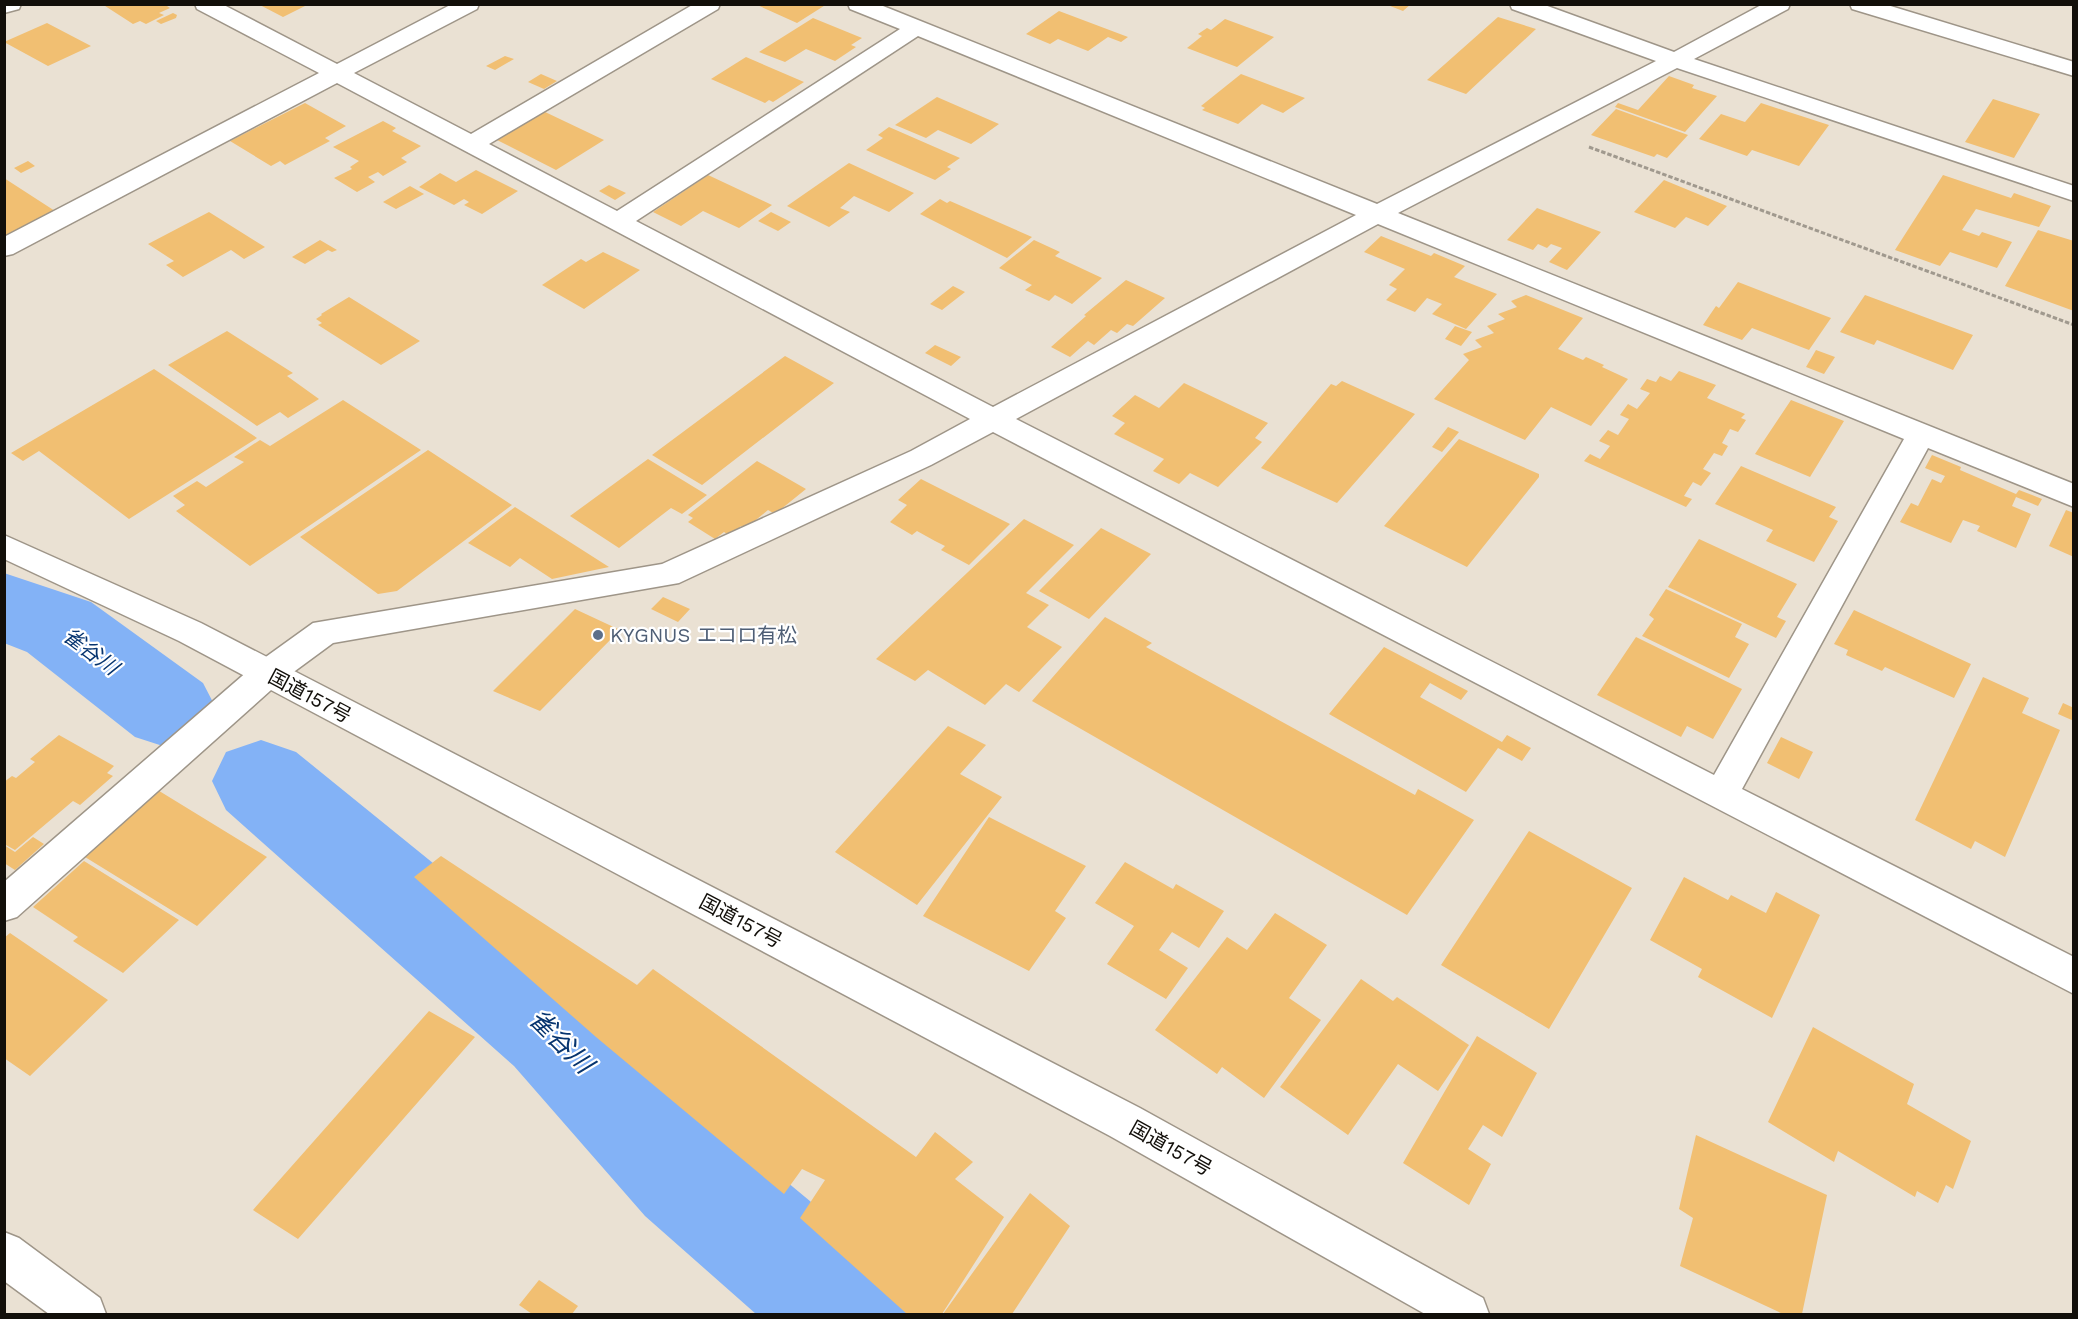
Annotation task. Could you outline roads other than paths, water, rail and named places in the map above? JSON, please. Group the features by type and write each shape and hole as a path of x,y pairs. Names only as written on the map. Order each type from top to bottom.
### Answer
{"main road":[{"path":"4,7 11,4"},
{"path":"205,4 992,419 2073,977"},
{"path":"4,248 469,4"},
{"path":"472,144 710,4"},
{"path":"858,4 1379,213 2073,496"},
{"path":"1520,4 1676,60 2073,194"},
{"path":"1734,4 1771,9"},
{"path":"1860,4 2073,69"},
{"path":"4,905 268,673 324,632 668,575 921,458 1379,213 1543,130 1771,9"},
{"path":"618,221 916,28"},
{"path":"1721,795 1921,434"},
{"name":"国道157号","path":"4,546 190,632 1125,1122 1467,1314"},
{"path":"4,1253 84,1314"}],"waterway":[{"name":"雀谷川","path":"4,607 59,627 169,710"},
{"name":"雀谷川","path":"261,781 553,1029 687,1175 849,1314"}],"place":[{"name":"KYGNUS エコロ有松","path":"598,635"}]}
